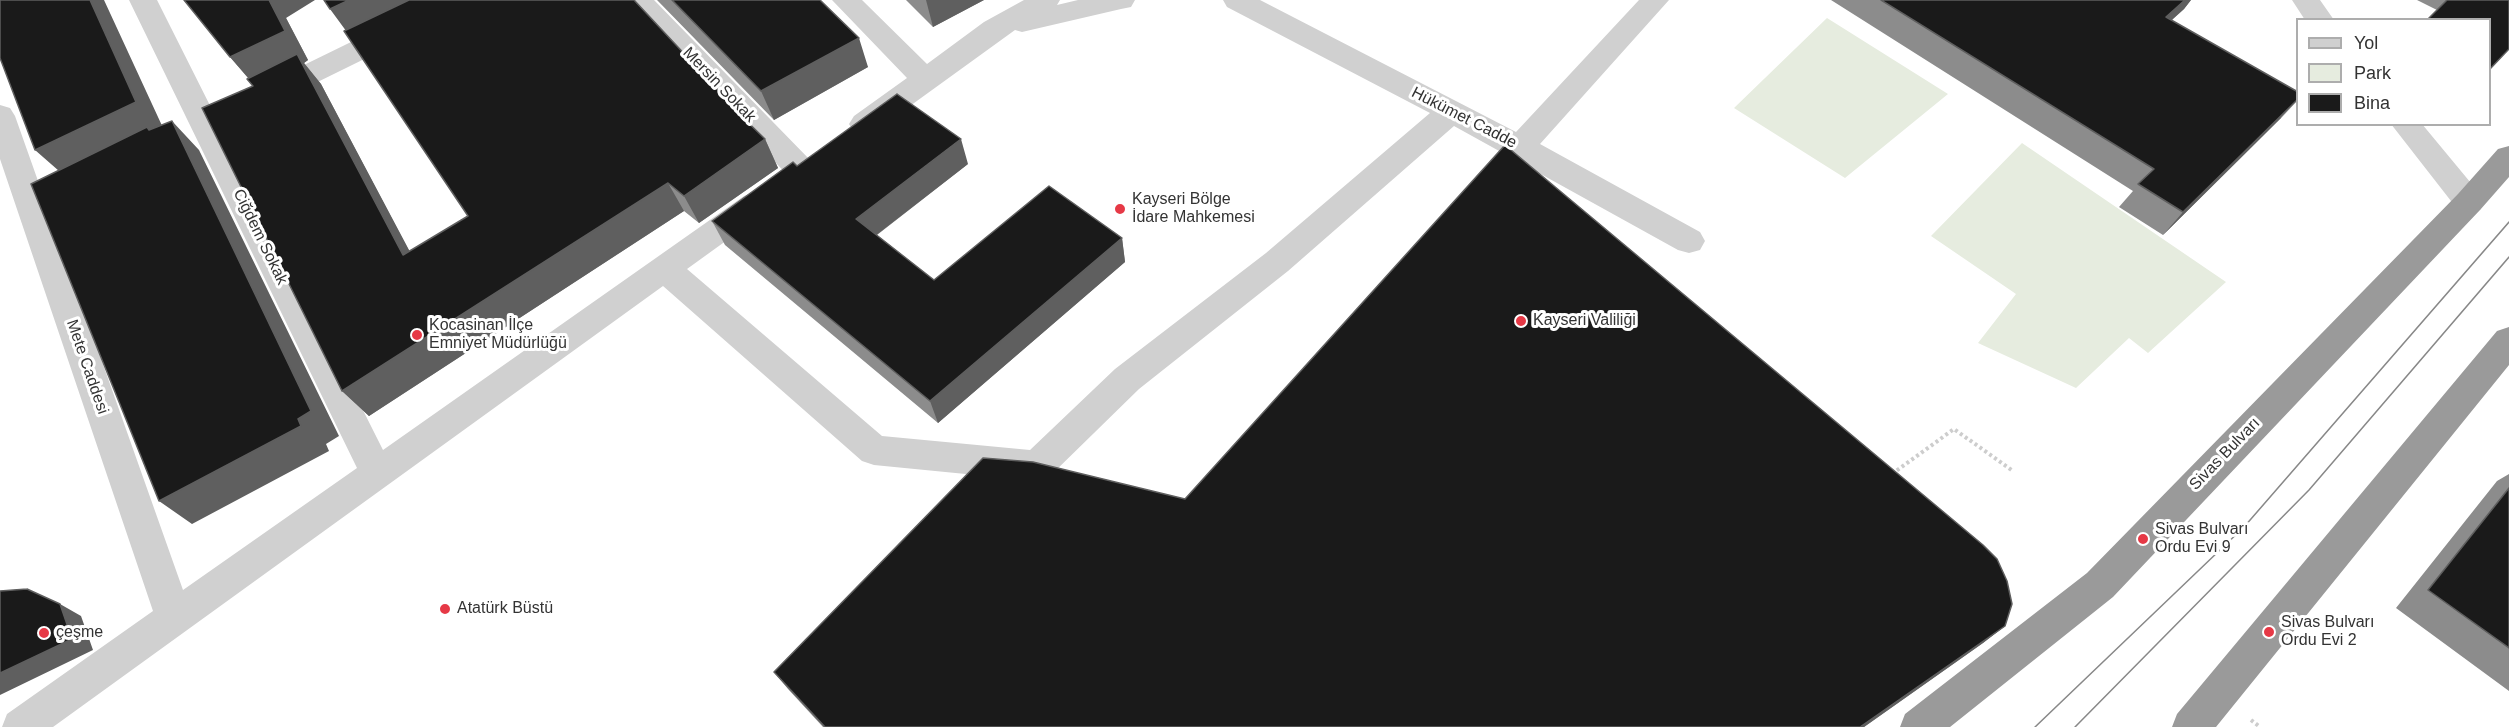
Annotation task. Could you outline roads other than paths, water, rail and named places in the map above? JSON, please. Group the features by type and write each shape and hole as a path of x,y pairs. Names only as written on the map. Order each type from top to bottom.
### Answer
{"highway":[{"name":"Sivas Bulvarı","path":"1918,727 2100,585 2469,202 2509,157"},
{"path":"2191,727 2509,341"}],"street":[{"name":"Ciğdem Sokak","path":"143,0 215,121 377,474"},
{"path":"215,121 412,10 460,0"},
{"name":"Mersin Sokak","path":"638,0 801,170"},
{"path":"846,0 924,79"},
{"path":"21,727 665,269 994,29 1046,0"},
{"path":"994,29 1121,0"},
{"name":"Hükümet Cadde","path":"1237,0 1520,147 1689,241"},
{"path":"1520,147 1655,0"},
{"path":"2306,0 2319,18"},
{"path":"665,269 874,450 1037,466 1127,379 1277,262 1451,112"},
{"name":"Mete Caddesi","path":"0,116 43,206 174,617"},
{"path":"2407,126 2469,202"}],"tram line":[{"path":"2035,727 2244,527 2509,222"},
{"path":"2075,727 2309,490 2509,257"}],"place":[{"name":"Kayseri Bölge İdare Mahkemesi","path":"1120,209"},
{"name":"Kayseri Valiliği","path":"1521,321"},
{"name":"Kocasinan İlçe Emniyet Müdürlüğü","path":"417,335"},
{"name":"Sivas Bulvarı Ordu Evi 9","path":"2143,539"},
{"name":"Atatürk Büstü","path":"445,609"},
{"name":"Sivas Bulvarı Ordu Evi 2","path":"2269,632"},
{"name":"çeşme","path":"44,633"}]}
